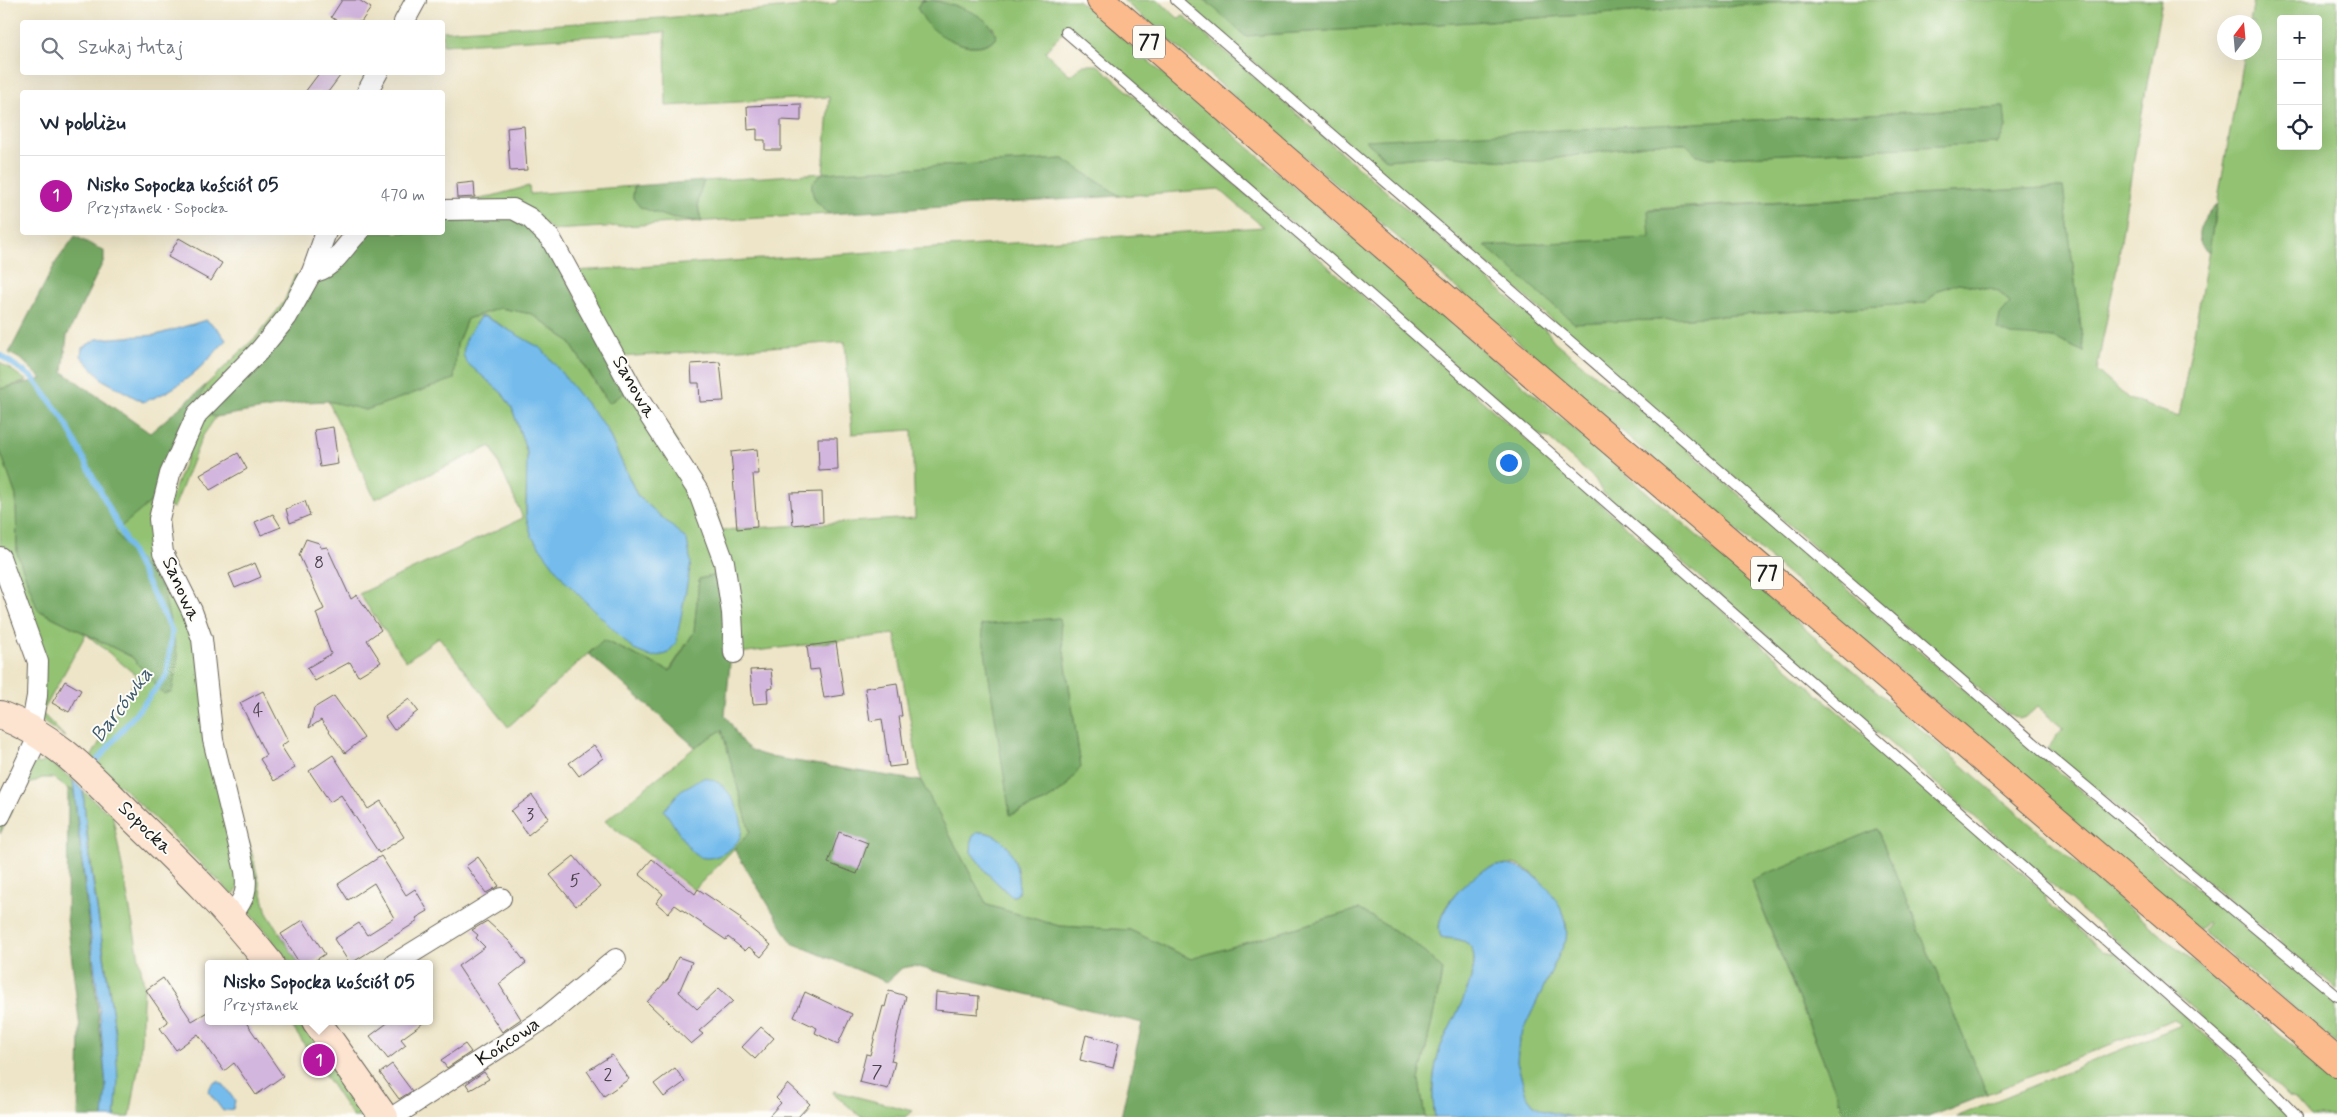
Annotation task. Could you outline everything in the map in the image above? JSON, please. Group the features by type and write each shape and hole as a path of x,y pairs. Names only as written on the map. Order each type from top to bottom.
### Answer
{"main road":[{"name":"77","path":"1101,0 1483,331 2337,1062"}],"street":[{"path":"405,20 416,0"},
{"path":"368,90 376,75"},
{"name":"Sanowa","path":"445,210 513,209 530,218 551,239 634,392 702,500 724,562 732,613 734,653"},
{"name":"Sanowa","path":"232,916 246,894 245,871 213,740 202,639 192,611 163,553 160,519 170,474 197,414 260,350 287,317 312,272 325,235"},
{"path":"312,272 320,272 327,267 356,235"},
{"path":"0,557 38,662 35,732 0,816"},
{"name":"Sopocka","path":"0,715 35,732 74,759 232,916 267,960"},
{"path":"400,960 501,898"},
{"name":"Końcowa","path":"394,1117 545,1018 616,959"},
{"path":"319,1025 384,1117"}],"lane":[{"path":"1176,0 2034,743 2337,996"},
{"path":"1066,32 1344,272 2240,1058 2297,1117"}],"green space":[{"path":"837,0 925,0 921,1 917,8 932,26 952,40 963,45 975,46 986,44 996,38 994,28 976,15 932,0 1078,0 2058,848 2337,1083 2337,1117 2310,1117 2294,1099 2288,1097 2244,1054 2157,976 1602,492 1595,479 1548,438 1531,432 1068,26 1045,52 1071,76 1082,65 1098,65 2043,891 2047,902 2103,951 2115,954 2273,1096 2291,1117 1956,1117 2181,1025 2174,1019 1987,1094 1877,829 1751,881 1846,1117 1572,1117 1544,1111 1533,1104 1526,1095 1517,1062 1519,1039 1566,940 1567,928 1553,898 1538,878 1517,865 1505,864 1491,868 1476,876 1451,899 1443,912 1439,925 1441,937 1458,939 1467,943 1473,952 1474,964 1465,995 1440,1049 1434,1074 1435,1117 1425,1117 1419,1080 1443,970 1414,943 1359,909 1191,959 1130,930 1059,926 987,905 921,781 895,634 739,653 736,589 710,508 714,504 722,530 915,518 912,430 852,434 845,342 620,357 575,271 1263,227 1219,189 1120,196 1062,159 823,173 829,97 666,106 665,32 445,45 445,31 663,18 837,3","holes":["1059,618 1081,767 1064,789 1046,801 1011,815 981,625","977,832 988,833 997,837 1011,852 1015,862 1018,883 1018,894 1014,896 1011,896 988,874 971,852 972,838"]},
{"path":"932,0 980,16 993,29 996,38 979,46 969,46 940,34 925,21 917,8 921,1"},
{"path":"1123,0 1158,0 1178,18 1184,16 1547,331 1554,341 1608,386 1616,388 2154,853 2337,1003 2337,1044 2202,931 2208,923 2206,922 2199,930"},
{"path":"1182,0 1206,0 1245,36 1826,0 2162,0 2117,270 2097,371 2129,399 2179,417 2243,60 2262,60 2262,15 2251,15 2254,0 2337,0 2337,990 2047,748 2063,728 2037,707 2026,717 2019,719 2005,712","holes":["2003,107 2006,128 1998,143 1708,158 1697,155 1686,144 1657,143 1538,161 1506,161 1444,155 1388,160 1366,141","2063,187 2084,352 2054,338 2036,336 2000,315 2010,303 1999,291 1959,283 1938,290 1926,303 1657,320 1486,246 1651,238 1649,209"]},
{"path":"1205,0 1826,0 1245,36"},
{"path":"2004,107 2006,128 1998,143 1708,158 1697,155 1686,144 1657,143 1538,161 1506,161 1444,155 1387,160 1365,140"},
{"path":"1063,159 1120,196 830,214 816,201 812,189 812,183 823,173"},
{"path":"823,173 812,183 812,189 814,197 819,204 830,214 702,221 699,202 704,181"},
{"path":"704,181 698,202 702,222 664,216 640,207 633,198 634,186"},
{"path":"529,186 530,194 634,186 633,198 640,207 674,219 698,222 553,230 530,213 512,205 482,203 445,206 445,203 481,199"},
{"path":"2063,187 2084,352 2054,338 2011,335 1997,329 2000,315 2010,303 1999,291 1959,283 1938,290 1926,303 1657,320 1574,323 1485,246 1650,238 1648,210"},
{"path":"2216,205 2209,252 2200,241 2199,234 2203,222"},
{"path":"505,212 543,238 629,390 609,403 568,340 532,314 500,308 467,319 457,344 454,379 366,410 328,401 306,402 216,417 204,413 316,283 367,235 445,235 445,216"},
{"path":"75,236 104,251 104,260 67,336 63,372 150,433 207,384 184,427 159,495 115,532 163,589 178,658 172,692 163,694 132,657 38,610 17,553 16,496 0,450 0,389 42,379 22,360 9,353 56,262"},
{"path":"295,275 300,277 289,305 190,415 207,384 257,336 284,302"},
{"path":"500,308 532,314 568,340 608,403 629,390 691,489 722,574 699,579 694,632 669,671 603,640 508,727 439,637 406,661 359,594 523,518 491,446 375,499 328,401 366,410 454,379 457,344 467,319","holes":["480,317 486,317 508,329 606,428 637,495 687,541 526,516 527,453 512,408 502,393"]},
{"path":"0,362 27,381 0,389"},
{"path":"623,362 679,445 674,445"},
{"path":"204,413 216,417 202,437 174,508 168,506"},
{"path":"0,450 16,496 17,553 38,610 86,634 42,713 66,738 39,719 41,663 0,545"},
{"path":"159,495 153,524 191,619 241,885 233,895 119,784 117,785 90,759 137,676 86,634 132,657 163,694 163,589 114,532"},
{"path":"722,574 731,653 725,716 738,737 747,746 763,755 921,781 987,905 1059,926 1130,930 1191,959 1359,909 1414,943 1443,970 1419,1080 1425,1117 1121,1117 1142,1023 914,966 902,968 887,982 792,943 734,849 750,832 722,730 695,747 589,654 603,640 670,671 694,632 699,579"},
{"path":"1059,618 1081,767 1064,789 1046,801 1010,815 981,625"},
{"path":"722,730 750,832 694,890 605,821 695,747"},
{"path":"47,760 73,780 74,791 53,778 42,778 23,787 0,834 4,816 19,787 35,762 40,764"},
{"path":"68,789 74,791 106,1087 103,1117 78,1117 80,1029 67,919"},
{"path":"83,791 106,811 111,807 144,985 140,1058 130,1117 115,1117 117,1076 115,1035 92,873"},
{"path":"1877,829 1987,1094 1928,1117 1846,1117 1751,880"},
{"path":"249,842 267,913 296,960 288,960 249,911 251,900 247,843"},
{"path":"291,1025 308,1025 323,1047 313,1055 320,1066 332,1059 372,1117 353,1117"},
{"path":"834,1091 913,1111 906,1117 861,1117 833,1093"}],"water":[{"path":"480,317 486,317 542,349 606,428 637,495 687,540 691,563 676,643 667,654 651,657 634,650 565,581 532,537 526,516 527,453 512,408 502,393 466,362 463,354 466,338"},
{"path":"206,320 218,329 226,340 189,377 168,391 143,402 103,380 81,356 82,348 97,339 156,335"},
{"path":"705,777 719,783 733,799 742,828 739,840 735,845 722,854 708,858 701,857 691,850 664,810 681,790"},
{"path":"73,780 83,791 88,849 115,1031 118,1080 115,1117 103,1117 106,1087 100,1016"},
{"path":"977,832 988,833 997,837 1011,852 1017,872 1018,894 1011,896 988,874 971,852 972,838"},
{"path":"1503,865 1516,867 1528,872 1539,880 1549,890 1563,915 1566,940 1519,1039 1517,1062 1526,1095 1533,1104 1544,1111 1572,1117 1435,1117 1434,1074 1440,1049 1465,995 1474,964 1473,952 1467,943 1458,939 1441,937 1439,928 1441,919 1452,899 1468,881 1484,870"},
{"path":"218,1081 224,1085 235,1101 233,1109 223,1111 208,1091 212,1084"}],"building":[{"path":"342,0 359,0 371,8 362,20 336,20 331,17"},
{"path":"318,75 341,75 330,90 306,90"},
{"path":"801,104 801,121 781,120 781,150 765,150 765,140 757,140 757,129 748,130 747,106"},
{"path":"524,126 527,170 510,171 507,128"},
{"path":"474,182 475,197 457,198 456,184"},
{"path":"179,238 222,263 211,281 168,257"},
{"path":"720,362 724,401 700,402 699,383 692,383 691,364"},
{"path":"333,427 338,464 320,467 314,430"},
{"path":"818,438 837,438 838,470 819,471"},
{"path":"757,449 759,474 753,474 757,527 737,529 731,452"},
{"path":"238,453 247,469 210,490 200,475"},
{"path":"822,492 823,522 793,525 790,493"},
{"path":"305,501 310,515 290,523 286,509"},
{"path":"273,514 281,527 261,535 255,522"},
{"path":"306,539 319,543 321,548 327,547 351,599 357,595 381,630 367,640 381,662 358,676 350,662 315,681 307,668 331,654 316,613 324,609 299,555"},
{"path":"255,563 261,577 235,588 229,574"},
{"path":"836,642 844,695 824,698 819,669 810,670 807,646"},
{"path":"771,669 773,688 767,689 768,703 753,704 750,670"},
{"path":"65,681 81,690 69,712 52,703"},
{"path":"897,683 902,716 899,716 906,765 889,767 882,719 870,721 865,688"},
{"path":"263,691 288,741 281,746 295,768 274,781 260,759 266,755 240,703"},
{"path":"334,696 364,738 345,753 321,720 309,728 314,708"},
{"path":"409,699 418,711 394,730 385,717"},
{"path":"594,745 603,758 579,776 569,763"},
{"path":"333,755 368,809 381,801 404,837 379,853 341,795 330,802 309,771"},
{"path":"532,795 549,818 528,835 511,811"},
{"path":"839,832 868,843 857,874 828,863"},
{"path":"381,856 406,895 415,889 428,911 416,918 418,921 356,960 347,960 334,939 359,923 367,935 394,918 374,883 348,900 338,884"},
{"path":"574,856 600,887 576,906 550,875"},
{"path":"478,857 499,886 486,893 466,866"},
{"path":"652,859 695,894 698,889 741,918 740,920 771,945 761,957 749,947 745,951 728,937 726,940 675,905 668,913 656,903 663,894 639,874"},
{"path":"303,920 325,954 316,960 297,960 281,934"},
{"path":"487,921 509,941 526,963 499,984 521,1019 502,1032 458,966 485,947 476,938 478,935 472,930"},
{"path":"678,957 692,962 679,992 697,1009 719,988 733,1001 699,1031 703,1034 691,1044 647,1002 668,979"},
{"path":"163,978 192,1021 205,1013 205,1025 248,1025 283,1076 256,1095 234,1063 224,1071 198,1034 176,1050 160,1028 168,1022 146,990"},
{"path":"889,991 906,996 891,1061 895,1062 888,1089 859,1082 866,1054 870,1055"},
{"path":"805,992 852,1014 838,1044 815,1033 817,1028 794,1017"},
{"path":"936,992 979,996 978,1014 935,1010"},
{"path":"385,1025 420,1025 401,1039 406,1045 388,1059 370,1036"},
{"path":"761,1027 774,1038 755,1059 742,1047"},
{"path":"1086,1035 1119,1043 1113,1068 1080,1060"},
{"path":"465,1044 471,1052 447,1068 441,1060"},
{"path":"612,1055 629,1079 604,1096 587,1071"},
{"path":"392,1064 412,1091 399,1099 380,1073"},
{"path":"675,1068 685,1082 664,1097 654,1084"},
{"path":"484,1072 489,1079 470,1090 466,1084"},
{"path":"788,1084 810,1104 798,1117 768,1117 781,1103 776,1098"}],"waterway":[{"name":"Barcówka","path":"0,355 33,378 63,418 172,631 167,675 92,767"}],"place":[{"name":"Nisko Sopocka kościół 05","path":"319,1060"}]}
